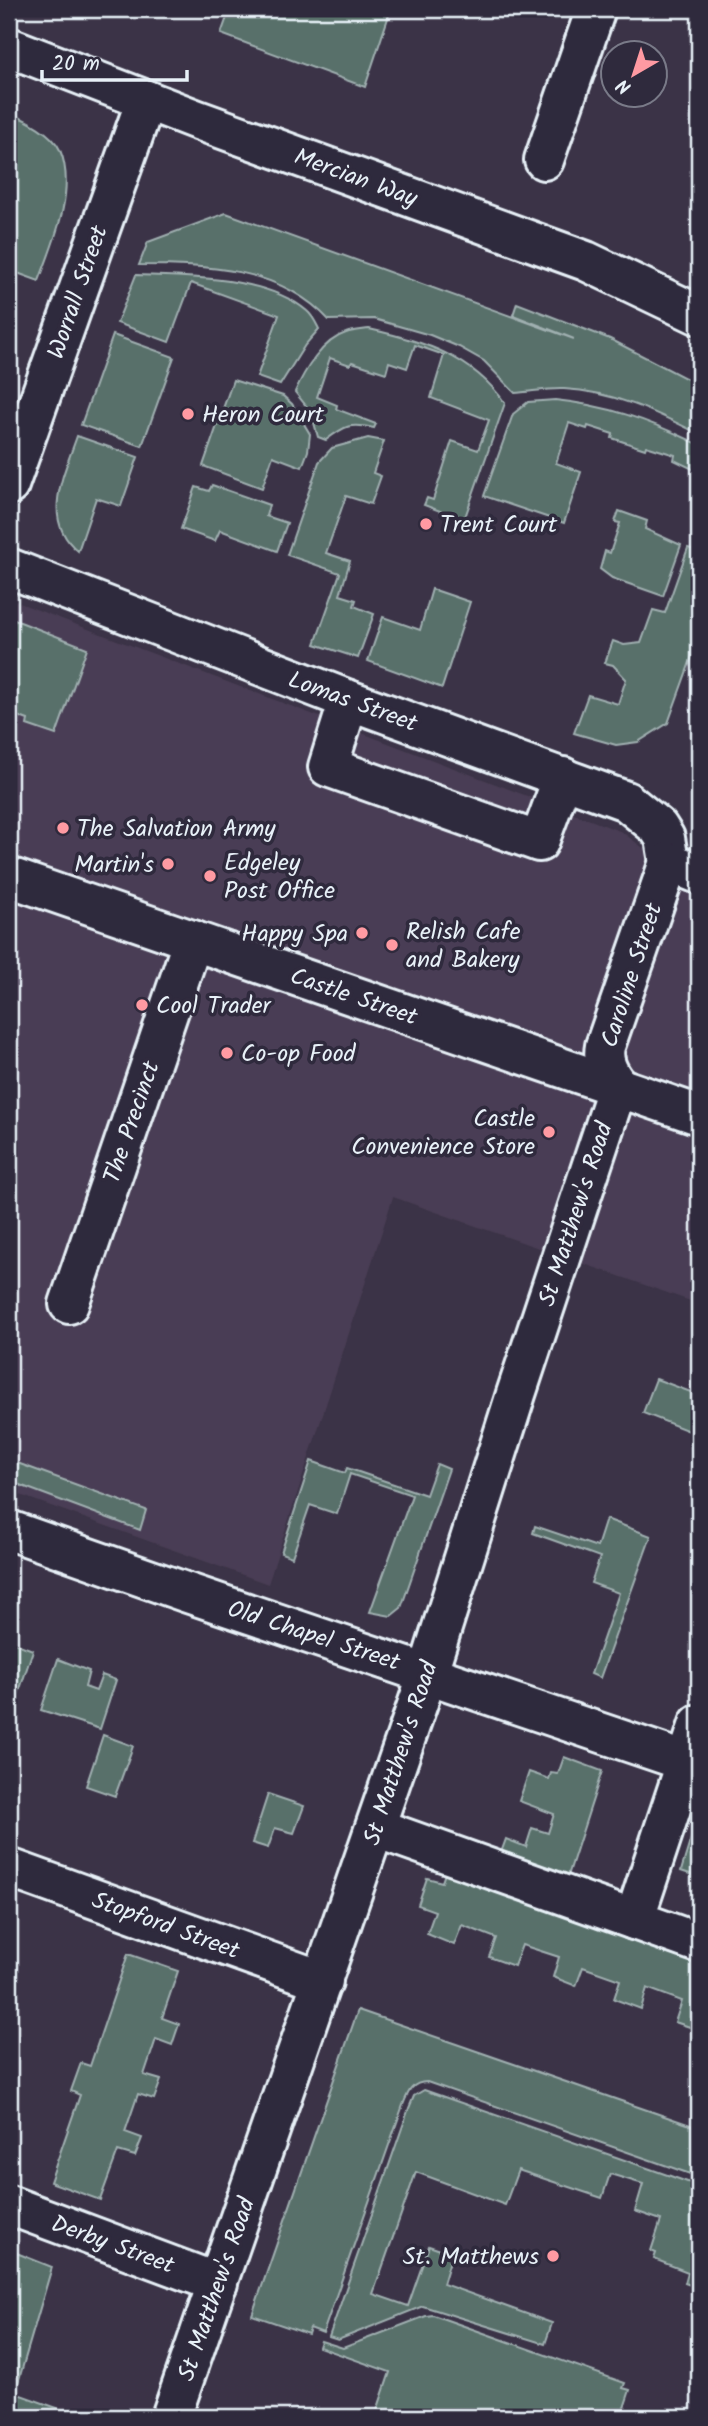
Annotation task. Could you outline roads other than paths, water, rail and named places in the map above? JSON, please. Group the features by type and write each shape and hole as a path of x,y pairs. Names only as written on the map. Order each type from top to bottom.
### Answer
{"street":[{"path":"544,159 596,9"},
{"name":"Mercian Way","path":"9,47 586,261 699,314"},
{"name":"Worrall Street","path":"9,485 146,100"},
{"name":"Lomas Street","path":"9,568 349,700 626,801 658,827 684,868"},
{"path":"349,700 328,767 539,842 563,776"},
{"name":"Caroline Street","path":"618,1086 603,1056 616,1009 684,868"},
{"name":"Castle Street","path":"9,877 699,1115"},
{"name":"The Precinct","path":"69,1304 193,940"},
{"name":"St Matthew's Road","path":"172,2417 376,1828 618,1086"},
{"name":"Old Chapel Street","path":"9,1530 693,1764"},
{"path":"634,1920 693,1764 699,1724"},
{"path":"376,1828 699,1943"},
{"name":"Stopford Street","path":"9,1868 323,1981"},
{"name":"Derby Street","path":"9,2205 218,2283"}],"place":[{"name":"Heron Court","path":"188,414"},
{"name":"Trent Court","path":"426,524"},
{"name":"The Salvation Army","path":"63,828"},
{"name":"Martin's","path":"168,864"},
{"name":"Edgeley Post Office","path":"210,876"},
{"name":"Happy Spa","path":"362,933"},
{"name":"Relish Cafe and Bakery","path":"392,945"},
{"name":"Cool Trader","path":"142,1005"},
{"name":"Co-op Food","path":"227,1053"},
{"name":"Castle Convenience Store","path":"549,1132"},
{"name":"St. Matthews","path":"553,2256"}]}
